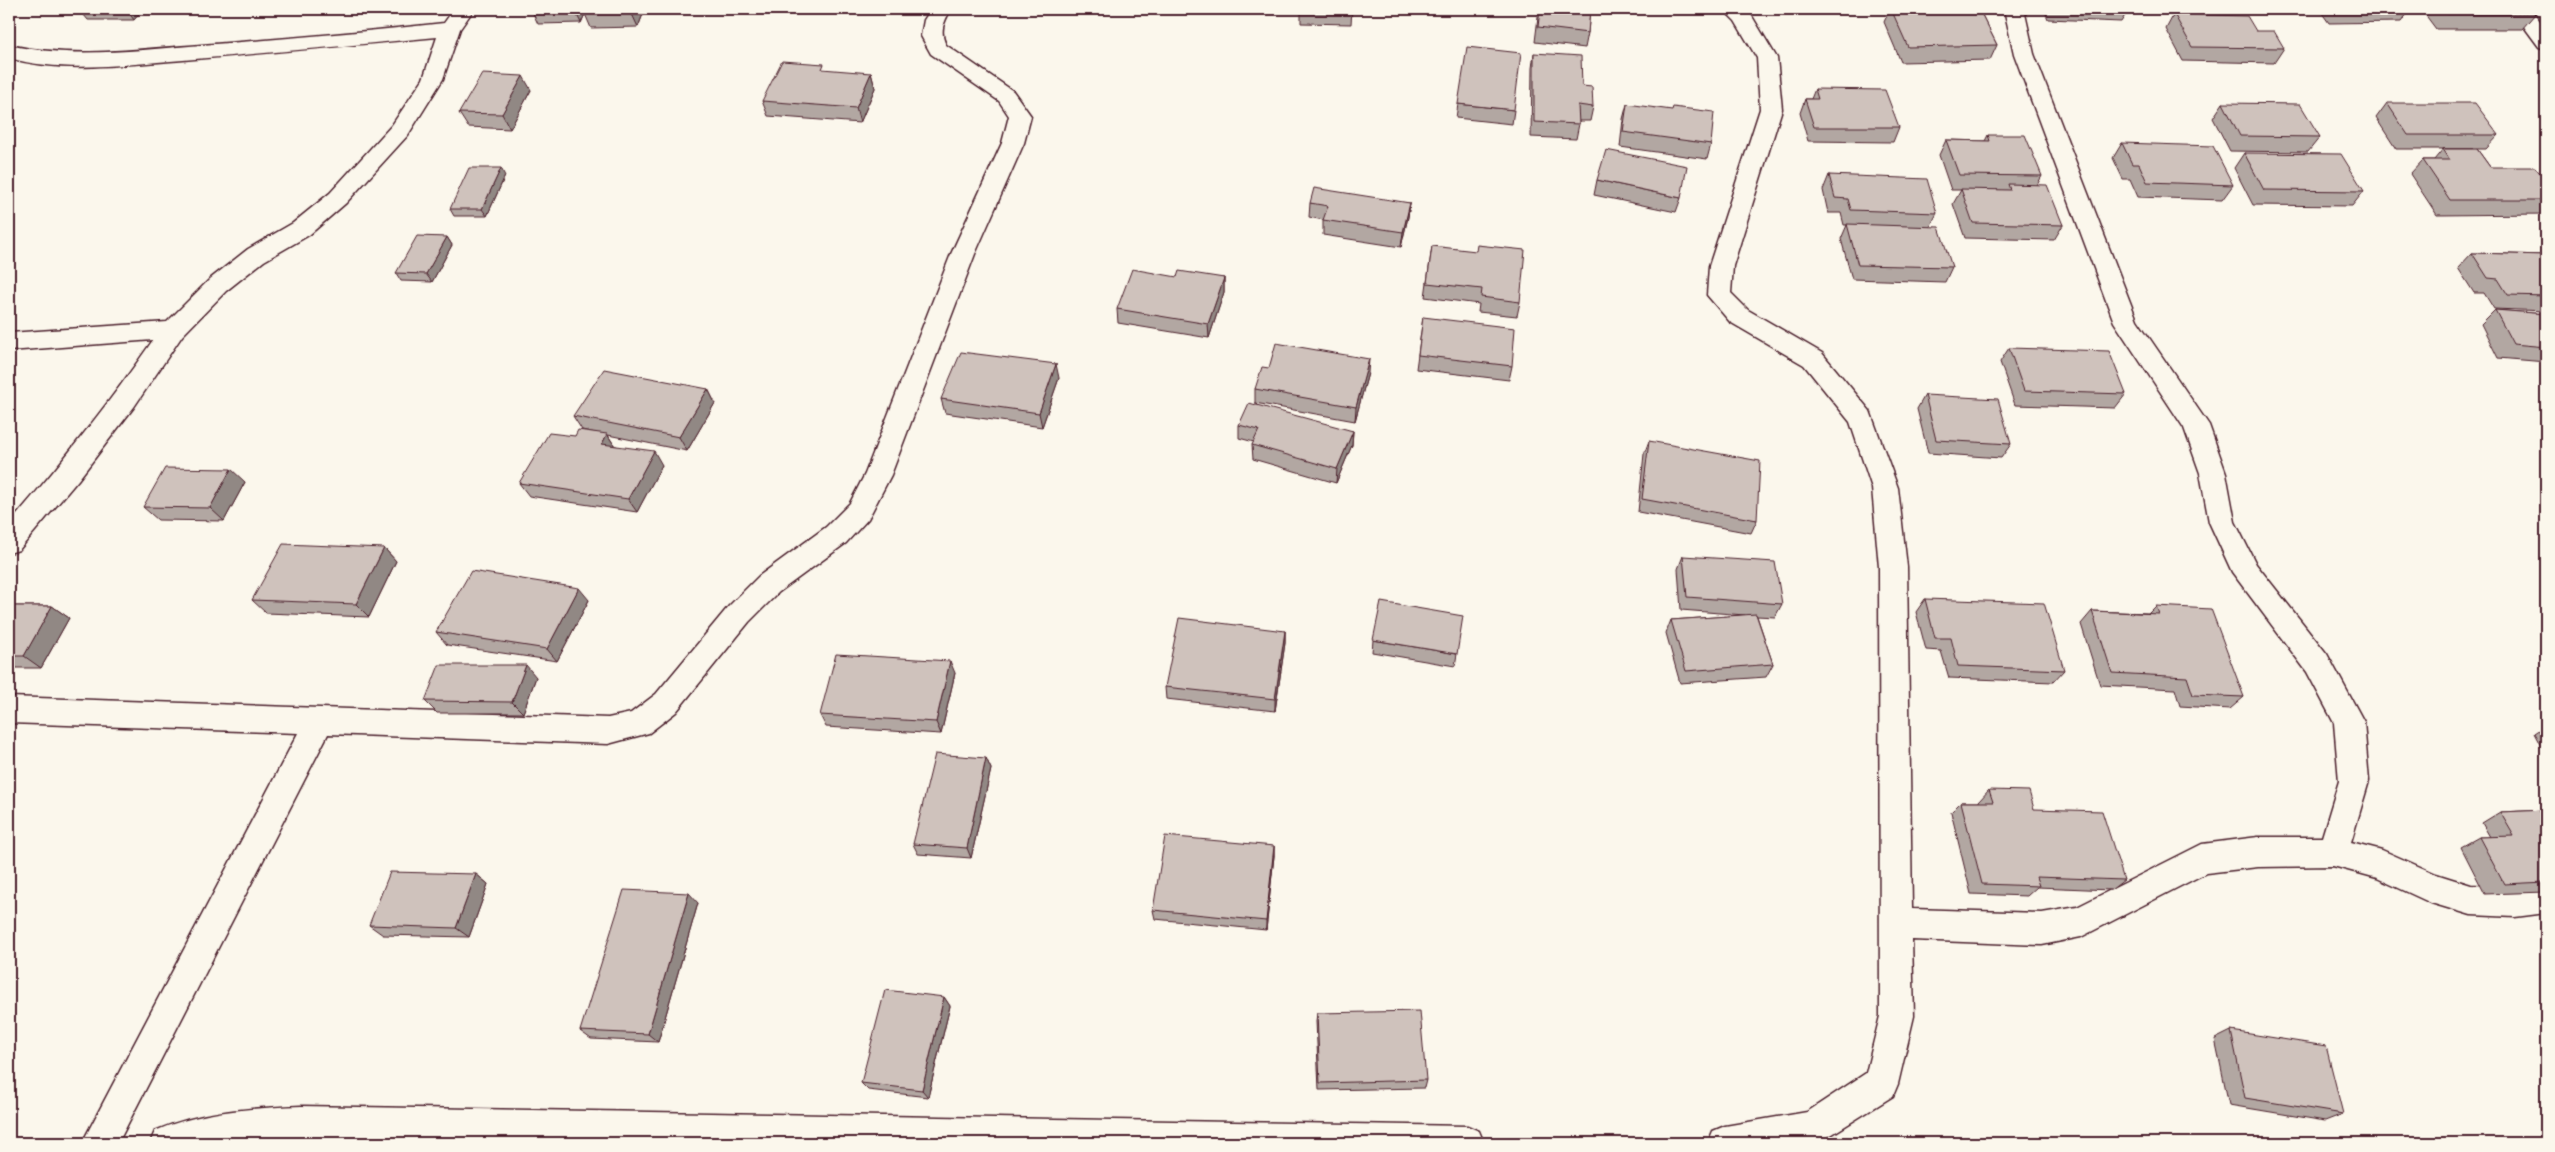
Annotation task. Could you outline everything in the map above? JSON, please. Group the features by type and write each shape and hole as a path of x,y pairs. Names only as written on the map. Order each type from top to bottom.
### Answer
{"street":[{"path":"9,542 69,473 125,400 173,330 218,285 256,255 301,229 338,198 400,130 433,79 450,29 464,9"},
{"path":"9,710 319,722 608,730 639,724 666,703 739,614 769,584 836,534 859,511 878,475 963,254 1013,143 1020,116 1006,96 938,49 930,36 940,9"},
{"path":"1725,1143 1813,1128 1881,1084 1897,1016 1893,567 1885,488 1861,418 1813,359 1740,316 1719,295 1721,266 1771,109 1768,58 1743,17 1733,9"},
{"path":"2014,9 2024,54 2126,322 2196,426 2213,473 2222,522 2246,572 2317,662 2349,722 2354,781 2334,851"},
{"path":"2521,9 2546,43"},
{"path":"9,51 23,57 102,59 216,51 450,29"},
{"path":"9,342 173,330"},
{"path":"99,1143 319,722"},
{"path":"1896,924 2050,927 2081,922 2202,859 2258,852 2334,851 2382,865 2432,888 2471,900 2515,902 2546,898"},
{"path":"168,1143 238,1126 301,1123 1467,1143"}],"building":[{"path":"586,9 633,9 631,12 584,13"},
{"path":"1540,9 1590,9 1588,33 1538,27"},
{"path":"1891,9 1979,9 1997,45 1908,47"},
{"path":"2443,9 2531,9 2535,14 2447,14"},
{"path":"2174,14 2247,16 2256,31 2274,31 2284,48 2192,47"},
{"path":"1467,47 1521,53 1514,110 1458,104"},
{"path":"1534,53 1581,56 1582,86 1592,87 1593,107 1578,105 1579,124 1534,122"},
{"path":"782,61 824,64 822,69 871,73 856,108 762,101"},
{"path":"482,74 523,76 502,114 459,113"},
{"path":"1815,89 1885,90 1899,127 1814,127 1805,99 1818,99"},
{"path":"2223,103 2300,104 2320,137 2240,136"},
{"path":"2387,103 2475,103 2499,135 2408,135"},
{"path":"1627,104 1672,110 1673,107 1714,112 1711,144 1623,132"},
{"path":"1988,135 2025,135 2042,176 1959,175 1946,140 1990,141"},
{"path":"2122,143 2213,146 2233,185 2147,182 2139,164 2132,164"},
{"path":"2443,149 2477,149 2490,167 2535,167 2546,181 2546,200 2450,200 2423,160 2450,160"},
{"path":"1606,150 1687,166 1681,198 1597,180"},
{"path":"2244,153 2341,154 2364,191 2264,190"},
{"path":"469,168 501,168 482,209 450,209"},
{"path":"1829,175 1927,179 1937,213 1851,210 1848,199 1835,198"},
{"path":"2008,184 2047,185 2063,225 1973,223 1961,189 2010,190"},
{"path":"1314,188 1410,203 1403,232 1323,220 1328,206 1310,203"},
{"path":"1847,224 1939,227 1952,267 1858,265"},
{"path":"417,236 447,237 426,274 396,273"},
{"path":"1477,245 1525,250 1520,302 1481,297 1482,289 1427,283 1432,246 1476,251"},
{"path":"2472,253 2546,255 2546,296 2508,295 2498,279 2488,278"},
{"path":"1132,269 1177,277 1179,271 1224,278 1208,324 1117,309"},
{"path":"2495,310 2546,314 2546,347 2513,344"},
{"path":"1423,317 1515,328 1512,366 1418,355"},
{"path":"1276,343 1369,359 1356,407 1255,389 1262,367 1269,368"},
{"path":"2009,348 2109,351 2126,394 2024,391"},
{"path":"961,352 1056,364 1039,413 941,399"},
{"path":"604,369 708,389 679,437 573,416"},
{"path":"1925,395 1998,399 2011,444 1936,440"},
{"path":"1249,403 1353,431 1337,469 1252,445 1259,430 1239,425"},
{"path":"578,430 607,434 602,444 654,451 628,499 519,483 549,433 575,436"},
{"path":"1649,441 1760,461 1757,520 1642,499"},
{"path":"165,468 231,469 210,508 143,507"},
{"path":"283,544 384,548 356,604 252,600"},
{"path":"1683,556 1775,562 1782,604 1687,597"},
{"path":"471,571 579,588 547,649 436,632"},
{"path":"1925,599 2044,603 2064,670 1958,666 1951,638 1935,638"},
{"path":"1381,602 1463,616 1457,654 1373,640"},
{"path":"9,606 52,606 24,656 9,656"},
{"path":"2156,606 2211,609 2244,697 2193,695 2187,677 2112,673 2092,611 2159,614"},
{"path":"1756,614 1773,664 1686,671 1671,620"},
{"path":"1179,618 1285,631 1275,699 1165,687"},
{"path":"836,654 950,661 936,722 820,715"},
{"path":"439,665 526,665 512,702 425,701"},
{"path":"935,754 986,758 967,848 913,844"},
{"path":"1989,790 2029,791 2034,809 2102,811 2124,880 2036,877 2039,886 1982,884 1961,802 1993,802"},
{"path":"2546,810 2546,882 2504,884 2479,837 2514,836 2500,812"},
{"path":"1165,836 1274,846 1266,921 1153,910"},
{"path":"390,872 476,874 456,928 369,925"},
{"path":"624,890 689,893 648,1034 580,1031"},
{"path":"885,990 944,997 922,1090 861,1083"},
{"path":"1420,1011 1426,1080 1320,1083 1317,1013"},
{"path":"2231,1031 2326,1046 2343,1114 2245,1098"}]}
